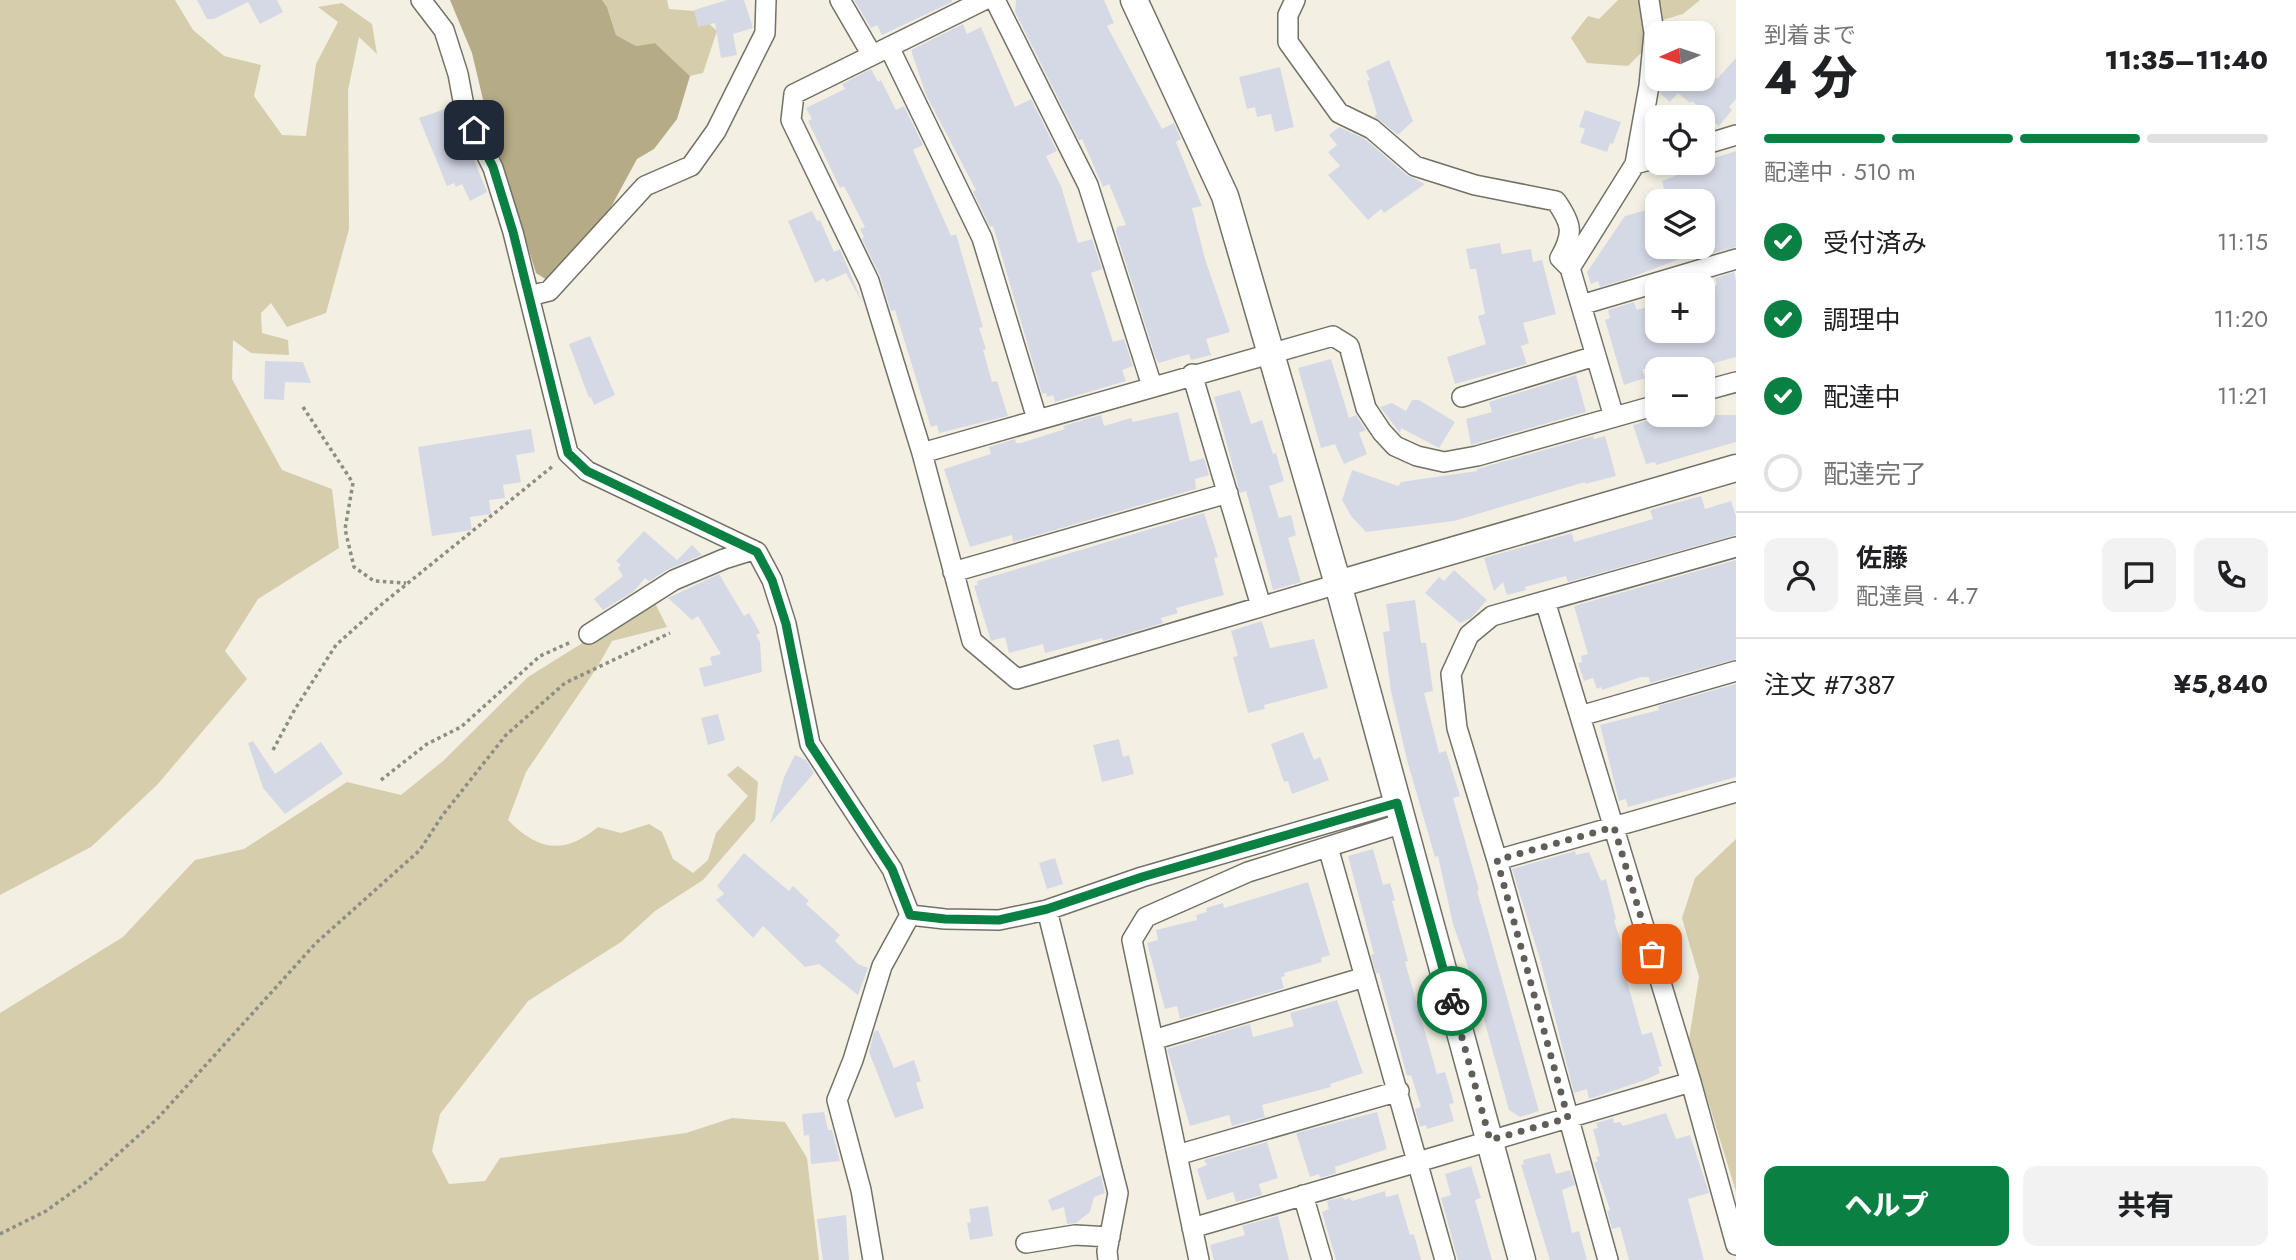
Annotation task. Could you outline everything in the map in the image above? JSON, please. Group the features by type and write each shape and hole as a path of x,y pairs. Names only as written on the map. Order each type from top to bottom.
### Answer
{"street":[{"path":"421,0 444,30 458,74 465,111 493,167 513,232 568,453 587,471 757,552 772,580 786,624 810,744 892,869 910,915"},
{"path":"529,296 549,291 645,186 691,166 716,131 765,33 766,0"},
{"path":"840,0 880,51 982,237 1037,419"},
{"path":"985,0 794,94 791,120 869,281 922,453 972,641 1017,679 1736,468"},
{"path":"995,0 1088,185 1152,386"},
{"path":"1134,0 1224,196 1338,584 1522,1260"},
{"path":"1295,0 1288,15 1288,42 1339,113 1372,129 1415,166 1475,185 1556,201 1569,221 1569,242 1560,258 1570,268 1614,417"},
{"path":"1570,268 1635,164 1654,33 1649,0"},
{"path":"1715,141 1736,135"},
{"path":"1635,164 1645,161"},
{"path":"1581,305 1736,259"},
{"path":"922,453 1333,336 1349,346 1366,408 1382,432 1395,446 1418,456 1444,461 1477,456 1645,408"},
{"path":"1462,397 1595,356"},
{"path":"1192,374 1261,606"},
{"path":"1715,388 1736,382"},
{"path":"953,572 1228,493"},
{"path":"1608,1260 1497,860 1457,728 1451,674 1469,635 1492,616 1736,547"},
{"path":"589,634 674,580 753,550"},
{"path":"1545,601 1691,1082 1736,1245"},
{"path":"1580,716 1736,671"},
{"path":"1497,860 1736,792"},
{"path":"1199,1260 1132,940 1146,917 1248,872 1328,847 1400,813"},
{"path":"910,915 999,920 1047,909 1142,877 1400,813"},
{"path":"1328,847 1446,1260"},
{"path":"1047,909 1118,1193 1108,1260"},
{"path":"873,1260 861,1190 837,1100 853,1060 882,966 910,915"},
{"path":"1153,1040 1366,977"},
{"path":"1192,1228 1691,1082"},
{"path":"1177,1155 1399,1091"},
{"path":"1303,1195 1322,1260"},
{"path":"1026,1243 1075,1235 1110,1237"}],"path":[{"path":"303,407 353,483 345,529 354,567 374,581 408,583"},
{"path":"273,750 295,709 336,645 568,453"},
{"path":"0,1234 46,1211 89,1180 157,1119 316,943 420,850 506,734 565,683 670,633"},
{"path":"381,780 428,744 461,727 540,656 589,634"}],"shaded area":[{"path":"0,0 175,0 193,30 224,56 261,65 254,96 282,135 306,136 316,64 338,22 318,7 342,3 372,24 377,54 359,37 348,90 349,229 326,313 287,327 271,303 261,313 262,333 288,340 289,355 251,353 233,340 232,379 282,470 332,489 339,548 258,599 225,651 247,679 157,785 91,847 0,895"},
{"path":"450,0 602,0 616,35 636,46 655,43 690,76 677,119 654,149 637,159 611,207 550,282 536,273 485,108 472,53"},
{"path":"602,0 667,0 669,9 695,11 717,31 703,73 690,76 655,43 636,46 616,35"},
{"path":"1618,0 1700,0 1683,14 1659,21 1645,21 1645,49 1628,66 1587,63 1571,38 1588,16 1599,19"},
{"path":"653,599 667,627 612,641 526,772 508,820 530,838 552,846 574,842 598,827 621,833 649,824 662,832 673,859 693,873 708,860 716,833 748,796 727,775 738,766 758,782 755,820 703,880 655,911 621,942 528,1001 440,1114 432,1151 449,1184 485,1181 500,1158 686,1133 732,1118 785,1122 807,1158 819,1260 0,1260 0,1013 123,937 195,860 244,849 347,782 401,795 443,761 528,677"},
{"path":"1736,839 1736,1192 1689,1039 1699,977 1682,918 1695,878"}],"building":[{"path":"197,0 277,0 283,12 260,24 248,2 214,19 207,19"},
{"path":"727,0 744,0 753,28 733,34 737,55 721,58 715,23 698,27 694,10"},
{"path":"854,0 952,2 882,35 877,25 871,28"},
{"path":"1016,0 1104,0 1114,23 1107,26 1162,129 1174,123 1181,139 1176,142 1202,206 1192,208 1205,259 1230,332 1206,339 1211,355 1191,360 1189,354 1159,363 1156,359 1116,232 1117,227 1126,225 1109,184 1103,187 1082,139 1079,140 1015,12"},
{"path":"963,24 967,34 981,27 1015,107 1031,99 1057,151 1046,156 1061,186 1078,243 1092,239 1102,269 1091,273 1113,342 1124,339 1133,366 1122,370 1126,381 1055,402 1053,395 1047,397 1046,393 1042,394 993,226 990,227 973,192 976,190 926,95 911,50"},
{"path":"1736,58 1736,99 1729,107 1732,110 1719,126 1715,122 1715,105 1696,105 1692,101 1690,103 1678,93 1670,102 1660,93 1715,91 1715,77 1717,79"},
{"path":"1389,60 1413,121 1398,135 1374,116 1377,114 1367,81 1370,80 1366,71"},
{"path":"1280,67 1294,127 1275,132 1271,114 1257,117 1255,107 1247,109 1239,77"},
{"path":"871,69 878,82 881,80 896,110 904,106 923,145 913,150 951,236 956,234 983,327 979,328 992,382 997,381 1008,416 939,433 937,425 931,427 895,310 891,311 880,276 862,239 864,237 860,229 865,227 844,186 840,188 808,121 812,119 806,108 845,89 842,84"},
{"path":"445,109 458,145 462,148 468,145 487,192 470,201 462,184 456,187 454,183 447,186 419,118"},
{"path":"1585,110 1621,122 1607,152 1580,143 1585,129 1579,127"},
{"path":"1339,127 1365,139 1407,175 1425,184 1384,213 1381,209 1368,220 1328,175 1340,166 1328,152 1337,145 1329,135"},
{"path":"1736,151 1736,247 1715,252 1715,189 1664,189 1662,181 1678,175 1715,175 1715,158"},
{"path":"1645,210 1645,259 1679,259 1600,287 1598,281 1591,284 1587,272 1625,216"},
{"path":"812,211 817,221 820,220 834,252 840,249 863,304 846,273 826,282 824,278 815,283 788,221"},
{"path":"1500,243 1502,254 1531,249 1533,262 1542,260 1556,314 1523,323 1529,343 1521,346 1527,364 1455,384 1447,357 1486,344 1478,316 1485,314 1476,269 1470,269 1466,249"},
{"path":"1734,272 1736,357 1715,363 1715,357 1645,357 1645,369 1642,369 1645,378 1624,385 1605,320 1610,318 1608,310 1634,302 1637,310 1645,308 1645,343 1715,343 1715,278"},
{"path":"590,336 615,395 594,405 569,344"},
{"path":"1331,359 1349,418 1356,415 1366,430 1359,433 1367,454 1344,464 1335,444 1321,448 1298,368"},
{"path":"265,361 303,362 311,383 285,382 284,400 264,399"},
{"path":"1576,375 1586,412 1471,445 1466,419 1492,412 1489,402"},
{"path":"1240,390 1251,424 1262,420 1273,454 1276,453 1284,481 1269,486 1279,518 1291,515 1296,535 1288,538 1301,582 1273,590 1246,491 1240,493 1214,397"},
{"path":"1412,400 1419,400 1455,422 1439,448 1401,428 1400,433 1380,407 1392,403 1406,411"},
{"path":"1178,412 1190,462 1204,458 1209,475 1195,479 1196,489 1013,542 1012,535 970,547 944,469 991,454 989,447 1015,439 1016,443 1021,443 1065,429 1063,426 1101,415 1104,426 1131,418 1133,422"},
{"path":"1715,415 1736,415 1736,442 1656,465 1655,462 1646,464 1633,425 1645,421 1645,427 1715,427"},
{"path":"531,429 535,452 516,455 521,482 503,485 505,498 489,500 491,514 470,517 472,530 432,536 418,447"},
{"path":"1593,436 1594,439 1605,436 1616,476 1585,482 1454,521 1366,532 1351,516 1342,500 1352,470 1398,486 1401,482 1477,471"},
{"path":"1701,496 1705,509 1731,501 1736,516 1736,535 1568,582 1566,576 1507,595 1503,582 1494,591 1484,558 1572,533 1574,542 1653,519 1650,510"},
{"path":"1204,513 1218,557 1214,558 1224,595 1176,608 1178,613 1161,618 1163,623 1103,641 1102,638 1045,653 1043,644 1009,653 1005,637 991,641 974,586 978,585 977,581"},
{"path":"644,531 677,560 692,545 702,555 649,581 645,578 633,592 603,610 594,599 623,576 618,568 621,565 616,561"},
{"path":"1736,560 1736,659 1650,683 1649,677 1641,677 1602,690 1601,687 1597,689 1593,678 1584,681 1578,663 1582,662 1581,656 1588,654 1574,606"},
{"path":"1454,570 1487,600 1471,618 1460,623 1425,593 1439,577 1444,581"},
{"path":"719,574 744,616 749,613 760,633 756,635 760,642 762,672 704,687 699,668 712,665 710,657 721,654 698,616 692,620 668,598"},
{"path":"1415,600 1421,643 1426,643 1433,691 1424,693 1439,753 1446,751 1460,796 1453,798 1539,1111 1520,1117 1509,1110 1475,987 1453,924 1438,856 1435,857 1407,760 1391,691 1383,632 1390,631 1386,604"},
{"path":"1262,621 1270,648 1314,639 1328,688 1264,705 1265,709 1248,713 1233,657 1238,656 1231,631"},
{"path":"1736,684 1736,777 1628,807 1626,799 1619,801 1600,725 1659,710 1658,706"},
{"path":"718,714 725,740 708,745 701,718"},
{"path":"1303,732 1314,760 1320,757 1329,780 1292,794 1288,781 1284,782 1271,744"},
{"path":"1119,739 1123,757 1129,755 1134,774 1102,782 1093,745"},
{"path":"253,741 275,774 321,742 343,774 285,814 263,788 248,743"},
{"path":"795,755 806,760 814,773 770,824 784,777"},
{"path":"1373,849 1383,885 1390,883 1395,900 1392,901 1408,961 1405,962 1437,1074 1445,1072 1454,1103 1449,1104 1454,1121 1427,1129 1426,1125 1420,1127 1415,1109 1421,1107 1411,1075 1407,1076 1379,973 1376,973 1371,955 1374,954 1348,856"},
{"path":"1575,851 1576,855 1589,852 1601,881 1606,879 1616,919 1614,920 1628,965 1623,967 1642,1035 1652,1032 1662,1066 1658,1067 1660,1073 1645,1080 1589,1099 1587,1089 1574,1093 1540,959 1512,869"},
{"path":"744,853 789,891 793,886 809,901 806,904 840,935 835,941 858,964 868,968 858,995 819,964 805,967 763,926 753,938 716,900 724,894 717,886"},
{"path":"1055,858 1063,884 1047,889 1039,863"},
{"path":"1308,882 1330,955 1321,958 1322,962 1284,973 1285,976 1281,977 1284,988 1180,1019 1177,1006 1165,1009 1147,943 1158,940 1156,930 1197,920 1196,915 1207,912 1206,908 1223,903 1224,908"},
{"path":"1337,1000 1363,1073 1330,1084 1331,1087 1262,1105 1265,1117 1232,1126 1229,1115 1190,1126 1167,1049 1250,1024 1253,1037 1294,1026 1290,1013"},
{"path":"878,1030 894,1068 914,1060 921,1081 916,1083 924,1108 895,1118 869,1052 874,1032"},
{"path":"824,1112 840,1161 811,1164 809,1135 804,1136 802,1114"},
{"path":"1377,1112 1387,1149 1335,1167 1336,1173 1320,1178 1319,1174 1310,1177 1296,1133"},
{"path":"1666,1113 1676,1139 1690,1135 1709,1193 1688,1199 1704,1260 1629,1260 1620,1227 1612,1229 1607,1211 1610,1210 1594,1163 1598,1161 1596,1157 1600,1156 1593,1129 1598,1128 1596,1123 1613,1118 1614,1123 1620,1122 1623,1126"},
{"path":"1267,1142 1278,1178 1259,1184 1262,1195 1236,1202 1233,1192 1207,1200 1197,1169 1207,1165 1204,1160"},
{"path":"1550,1153 1556,1174 1570,1170 1575,1185 1562,1190 1572,1233 1579,1231 1587,1260 1550,1260 1521,1165 1524,1164 1523,1160"},
{"path":"1471,1166 1481,1198 1475,1200 1492,1260 1458,1260 1441,1198 1451,1195 1445,1174"},
{"path":"1101,1175 1105,1193 1094,1197 1090,1212 1076,1223 1067,1224 1064,1207 1052,1211 1048,1200"},
{"path":"1385,1191 1386,1197 1398,1194 1410,1235 1414,1234 1421,1260 1336,1260 1322,1212 1329,1209 1327,1201 1343,1197 1344,1200 1350,1198 1352,1201"},
{"path":"988,1206 993,1236 970,1240 967,1223 971,1222 969,1209"},
{"path":"846,1215 849,1260 823,1260 817,1219"},
{"path":"1278,1216 1289,1260 1214,1260 1210,1245 1245,1235 1242,1226"}],"way so far":[{"path":"1452,1001 1490,1140 1568,1118 1497,860 1614,827 1652,954"}],"route":[{"path":"474,130 493,167 513,232 568,453 587,471 757,552 772,580 786,624 810,744 892,869 910,915 999,920 1047,909 1142,877 1397,803 1452,1001"}]}
